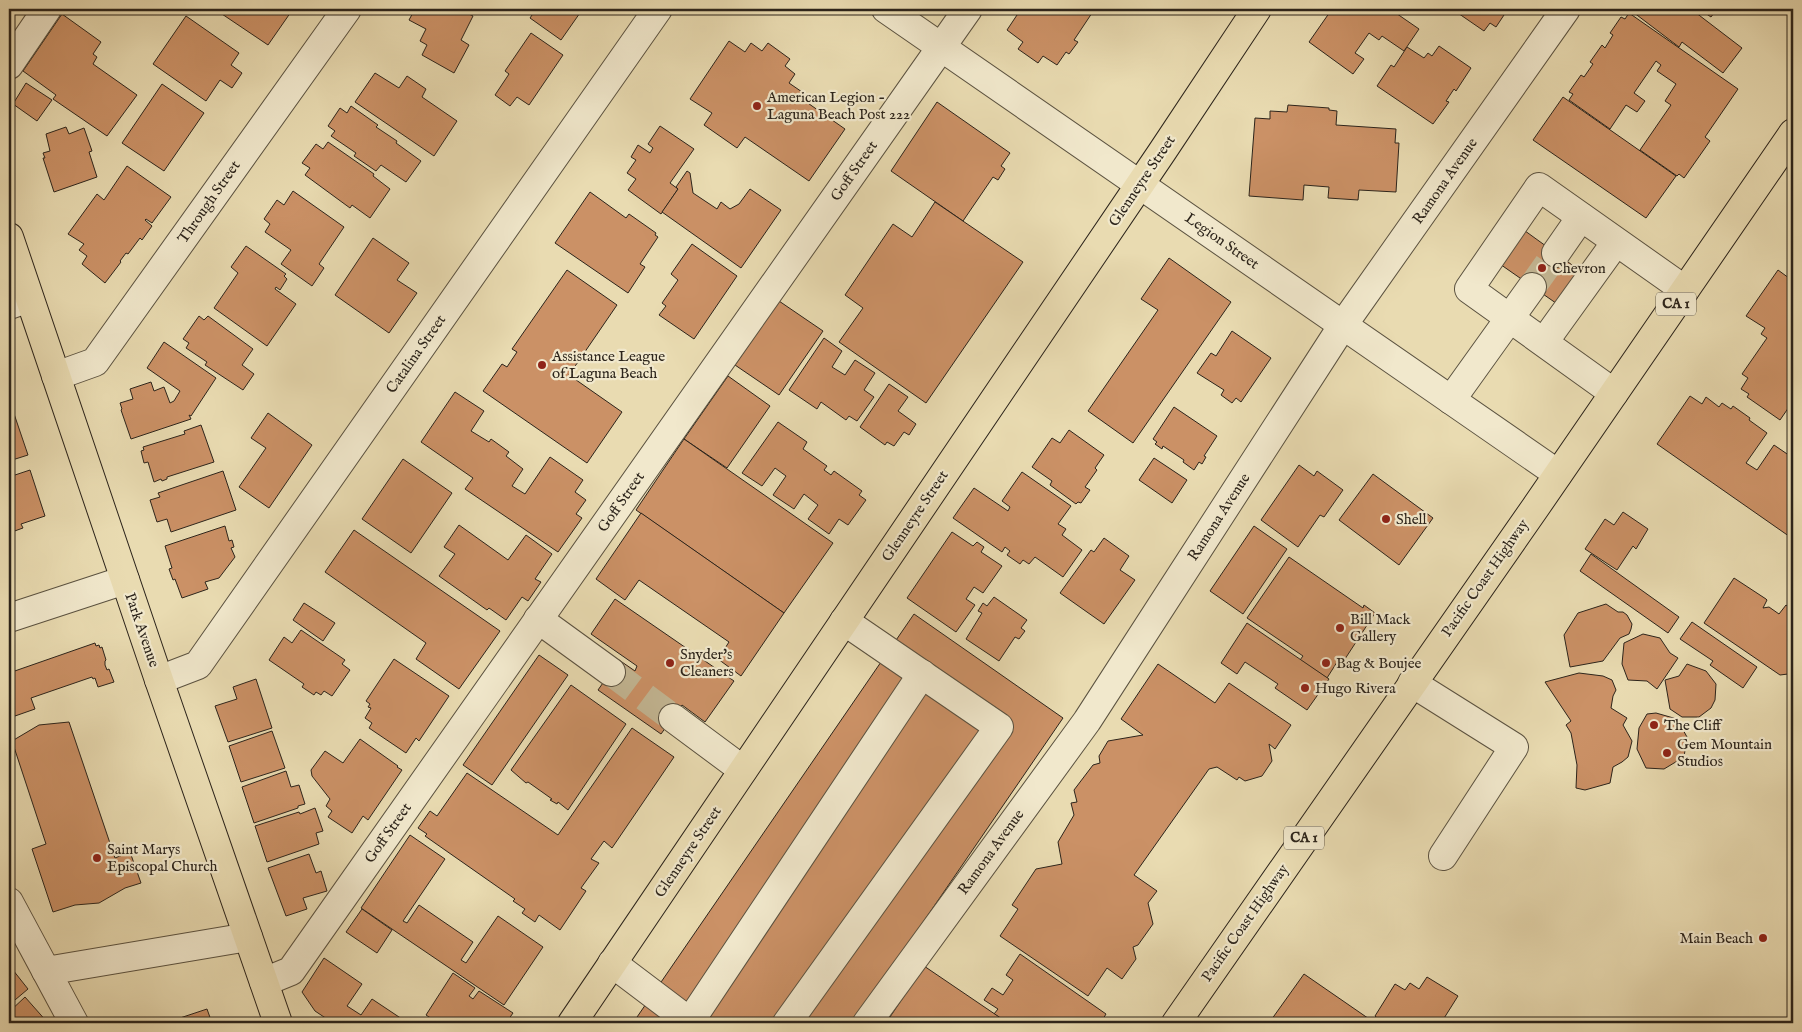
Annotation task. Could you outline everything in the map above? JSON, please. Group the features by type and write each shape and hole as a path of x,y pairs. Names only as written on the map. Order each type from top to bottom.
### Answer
{"main road":[{"name":"Glenneyre Street","path":"572,1023 1257,9"},
{"name":"Pacific Coast Highway","path":"1176,1023 1793,133"},
{"name":"Park Avenue","path":"9,237 19,302 56,376 278,1023"}],"street":[{"path":"9,65 48,9"},
{"name":"Through Street","path":"56,376 96,362 347,9"},
{"name":"Catalina Street","path":"159,680 198,666 658,9"},
{"name":"Legion Street","path":"886,9 1558,474"},
{"name":"Goff Street","path":"264,982 291,971 968,9"},
{"name":"Ramona Avenue","path":"868,1023 1087,721 1343,325 1566,9"},
{"path":"1614,393 1469,289 1539,187 1685,290"},
{"path":"1556,253 1581,217"},
{"path":"1544,342 1616,242"},
{"path":"1450,400 1532,287"},
{"path":"9,618 125,580"},
{"path":"538,619 611,672"},
{"path":"787,1023 999,727 844,621"},
{"path":"612,963 690,1022 922,674"},
{"path":"1412,683 1514,747 1443,856"},
{"path":"673,718 743,770"},
{"path":"9,902 74,1023"},
{"path":"46,971 248,936"}],"building":[{"path":"217,9 293,9 268,45"},
{"path":"415,9 459,9 473,16 461,40 469,45 454,73 422,55 427,45 420,41 426,29 409,20"},
{"path":"536,9 582,10 561,40 530,18"},
{"path":"1021,9 1087,9 1092,13 1074,40 1078,42 1069,54 1066,52 1057,65 1043,56 1038,63 1018,49 1023,42 1007,30"},
{"path":"1332,9 1390,9 1419,29 1404,51 1382,36 1379,40 1369,33 1355,53 1364,59 1353,74 1309,42"},
{"path":"1452,9 1508,9 1496,27 1490,23 1484,31"},
{"path":"1629,9 1691,9 1742,48 1723,73 1682,42 1679,47"},
{"path":"1699,9 1717,9 1711,17"},
{"path":"1629,13 1738,89 1705,137 1710,141 1684,178 1679,174 1677,176 1640,150 1671,105 1665,101 1676,84 1657,71 1661,65 1656,61 1634,93 1645,101 1637,112 1626,105 1610,129 1569,100 1573,94 1569,92 1581,75 1584,77 1593,64 1590,62 1602,45 1605,48 1613,35 1610,33 1621,17 1625,19"},
{"path":"62,14 101,42 93,54 97,57 93,64 137,95 107,136 53,99 56,95 23,71"},
{"path":"186,16 239,53 231,65 242,73 232,88 220,80 206,101 153,64"},
{"path":"531,33 563,55 529,105 517,97 510,106 495,95 509,74 505,71"},
{"name":"American Legion - Laguna Beach Post 222","path":"729,41 745,52 751,43 762,51 768,43 790,59 785,66 795,74 789,83 805,94 802,99 845,129 809,181 745,137 737,148 704,125 712,113 690,99"},
{"path":"1439,46 1471,68 1456,91 1454,89 1446,101 1449,102 1433,124 1377,86 1391,65 1394,67 1407,47 1424,58 1428,53 1432,56"},
{"path":"375,73 399,88 407,76 426,89 422,97 457,121 434,156 355,102"},
{"path":"26,83 52,100 37,121 13,104"},
{"path":"162,84 204,113 164,171 122,143"},
{"path":"1563,97 1676,176 1646,218 1533,140"},
{"path":"937,102 1010,153 1001,166 1005,169 998,180 993,177 963,221 891,171"},
{"path":"1288,105 1329,108 1329,110 1337,111 1336,125 1396,129 1395,143 1399,143 1396,192 1359,190 1358,200 1328,198 1329,187 1304,185 1303,200 1249,196 1255,118 1270,119 1270,111 1287,112"},
{"path":"351,106 378,125 376,127 421,161 406,182 381,165 376,171 354,156 356,153 331,136 335,131 328,126 340,108 347,113"},
{"path":"660,126 694,149 670,183 678,189 661,214 628,190 636,179 627,173 636,160 631,157 638,145 650,153 653,148 648,144"},
{"path":"66,127 69,134 84,128 92,151 89,152 97,177 54,192 43,158 45,158 43,153 50,151 46,134"},
{"path":"328,142 374,174 373,176 390,189 370,218 352,205 350,208 305,175 310,168 302,163 316,144 323,149"},
{"path":"127,166 171,197 152,223 145,220 152,226 142,240 140,238 128,254 126,253 105,283 82,264 87,256 79,250 84,244 68,234 97,194 104,200"},
{"path":"687,171 690,173 693,193 717,209 721,202 730,209 739,204 750,189 781,210 741,268 662,212 678,189 676,187"},
{"path":"293,191 344,227 319,264 324,268 312,286 281,264 291,250 265,232 270,224 264,219 277,200 284,205"},
{"path":"590,192 626,218 629,214 656,233 655,235 658,237 640,264 645,267 628,293 555,243"},
{"path":"935,202 1023,262 926,403 839,342 863,308 845,295 893,224 912,237"},
{"name":"Chevron","path":"1521,228 1586,275 1563,308 1497,262"},
{"path":"373,238 409,263 397,280 417,293 389,333 335,295"},
{"path":"692,244 737,276 694,339 659,315 666,306 662,303 678,280 671,274"},
{"path":"246,246 286,274 284,276 287,279 280,290 276,287 275,289 296,304 267,346 214,308 238,273 231,267"},
{"path":"1169,258 1231,302 1133,443 1088,411 1158,310 1141,299"},
{"name":"Assistance League of Laguna Beach","path":"567,270 617,305 569,375 622,412 587,463 483,391 502,364 507,367 517,352 512,349"},
{"path":"1778,270 1793,281 1793,410 1789,407 1780,420 1747,397 1749,394 1741,389 1748,378 1742,374 1767,338 1761,334 1765,328 1746,316"},
{"path":"779,301 823,331 779,395 735,365"},
{"path":"199,316 204,320 208,316 253,349 242,365 254,374 243,390 205,365 207,362 186,348 189,343 183,339"},
{"path":"1232,331 1271,358 1241,402 1236,398 1232,403 1221,395 1224,390 1197,373 1211,353 1216,356"},
{"path":"824,338 842,351 832,367 845,375 855,360 875,373 864,390 874,397 857,421 849,416 846,420 821,402 817,409 789,390"},
{"path":"164,342 216,378 191,416 189,415 191,419 131,439 120,403 133,399 130,389 151,382 154,391 164,387 170,403 174,401 180,391 147,368"},
{"path":"728,376 770,406 727,468 684,439"},
{"path":"889,384 908,397 898,411 916,424 909,435 904,432 894,446 887,442 885,445 860,427"},
{"path":"455,392 484,411 471,431 489,442 491,439 509,452 506,456 523,469 512,486 525,494 550,457 583,480 575,492 586,500 576,514 582,518 558,552 465,489 473,478 421,442"},
{"path":"1690,396 1702,404 1706,397 1719,407 1722,403 1731,409 1733,406 1767,433 1746,463 1757,470 1774,445 1793,458 1793,539 1657,444"},
{"path":"9,399 28,455 9,461"},
{"path":"1174,407 1217,436 1204,456 1206,457 1202,464 1199,462 1194,470 1183,462 1184,460 1163,446 1162,449 1155,444 1157,442 1153,439"},
{"path":"268,413 312,445 269,508 239,487 266,448 251,438"},
{"path":"778,422 807,442 803,449 827,466 824,470 831,475 834,471 862,491 859,495 866,500 848,525 839,519 829,534 808,519 818,505 804,494 794,509 773,495 786,476 775,468 762,486 742,473"},
{"path":"201,425 214,462 167,477 167,479 162,481 161,479 154,482 148,462 144,463 141,451 144,450 143,447 185,434 184,431"},
{"path":"1069,430 1104,455 1095,468 1097,470 1085,487 1090,490 1081,503 1078,502 1076,504 1050,485 1052,481 1032,467 1052,438 1060,443"},
{"path":"684,439 833,543 784,613 636,510"},
{"path":"1154,458 1187,480 1172,503 1139,480"},
{"path":"403,459 452,493 411,553 362,519"},
{"path":"1299,465 1314,476 1317,471 1343,490 1324,517 1320,515 1298,547 1261,520"},
{"path":"30,470 45,516 21,524 23,528 9,533 9,477"},
{"path":"223,471 236,510 171,532 167,519 157,522 150,500 160,497 158,493"},
{"path":"1022,472 1071,506 1058,524 1066,529 1062,535 1082,550 1063,577 1035,557 1029,564 1023,560 1020,564 1007,555 1010,551 1005,547 1002,552 953,518 974,488 1008,511 1010,507 1002,501"},
{"name":"Shell","path":"1373,474 1433,518 1399,565 1339,520"},
{"path":"1623,512 1648,529 1636,549 1633,546 1617,570 1585,549 1605,519 1614,525"},
{"path":"641,513 784,613 741,676 718,659 729,642 639,580 625,600 596,579"},
{"path":"459,525 508,560 526,535 552,554 535,579 541,582 528,601 522,597 506,620 489,608 487,610 439,576 455,554 444,547"},
{"path":"225,526 229,541 232,540 234,547 231,548 235,557 219,578 205,582 208,589 182,598 169,569 172,568 165,546"},
{"path":"1254,526 1287,549 1243,614 1210,591"},
{"path":"354,530 500,631 459,689 416,659 426,643 325,572"},
{"path":"952,532 973,546 977,542 984,547 981,552 1002,566 983,593 974,587 966,599 975,605 956,632 907,598"},
{"path":"1104,538 1129,556 1120,570 1135,580 1104,624 1060,593 1091,550 1094,552"},
{"path":"1591,554 1679,617 1668,633 1580,571"},
{"path":"1289,557 1363,608 1364,605 1375,613 1343,662 1339,659 1327,678 1300,660 1303,656 1247,618"},
{"path":"1734,578 1767,600 1763,608 1769,607 1779,614 1786,605 1793,610 1793,677 1788,674 1780,675 1704,623"},
{"path":"994,597 1027,620 1021,628 1025,631 1019,639 1015,637 999,661 966,639 982,613 978,611 983,603 987,606"},
{"name":"Snyder's Cleaners","path":"615,599 734,681 705,722 682,705 661,734 598,690 619,660 635,671 637,666 591,634"},
{"path":"304,603 335,623 323,641 293,620"},
{"path":"1606,604 1618,612 1623,612 1627,615 1632,624 1629,634 1620,638 1603,661 1570,667 1564,635 1578,613"},
{"path":"914,614 1063,718 854,1023 635,1023 635,1020"},
{"path":"1692,622 1757,667 1743,688 1710,665 1713,661 1680,639"},
{"path":"1247,623 1329,679 1307,710 1275,688 1278,684 1245,662 1237,674 1221,663"},
{"path":"301,630 345,660 342,664 350,670 332,696 324,691 321,695 316,692 314,695 302,687 304,684 269,660 284,637 292,643"},
{"path":"1643,634 1660,638 1670,653 1678,658 1657,689 1647,681 1628,680 1622,664 1624,643"},
{"path":"95,643 96,646 102,647 106,660 105,665 107,670 109,669 114,682 98,687 95,678 93,679 92,677 31,698 35,709 15,716 9,699 11,695 9,673"},
{"path":"539,655 568,675 492,785 463,765"},
{"path":"394,659 449,696 419,741 416,738 406,753 369,728 372,723 365,718 371,708 368,707 370,704 366,701"},
{"path":"1158,664 1215,703 1229,683 1291,725 1275,749 1269,744 1272,761 1262,776 1245,781 1239,777 1237,780 1217,767 1209,769 1134,875 1157,891 1148,903 1153,924 1138,945 1133,947 1136,959 1122,979 1107,968 1088,996 1000,936 1018,909 1012,905 1036,869 1062,864 1058,842 1074,815 1071,803 1077,802 1074,790 1093,765 1100,763 1099,756 1108,741 1143,735 1121,719"},
{"path":"1687,664 1706,671 1716,684 1715,700 1711,708 1699,717 1682,717 1670,709 1665,680 1679,676"},
{"path":"1579,673 1603,676 1612,680 1616,690 1611,708 1627,718 1623,725 1632,741 1628,757 1613,767 1610,783 1585,790 1576,788 1577,765 1571,733 1566,725 1571,721 1545,682"},
{"path":"256,679 272,728 228,742 215,706 237,699 233,687"},
{"path":"571,685 626,724 568,810 558,802 557,804 550,800 552,799 528,782 526,783 511,770"},
{"path":"1656,713 1677,719 1687,737 1684,757 1664,769 1646,768 1637,749 1639,728 1647,714"},
{"path":"69,722 115,858 130,852 141,883 125,888 99,903 75,905 53,912 32,849 46,844 12,741 39,725"},
{"path":"632,728 674,757 612,848 604,841 591,859 599,863 581,888 586,891 560,930 539,915 535,922 522,913 525,909 513,901 515,899 425,836 427,834 418,828 430,811 437,816 467,773 558,835"},
{"path":"272,731 285,768 241,782 229,746"},
{"path":"360,739 402,770 368,820 363,816 352,833 328,817 332,811 326,806 330,799 312,776 311,770 325,751 343,763"},
{"path":"286,771 291,787 299,785 305,804 254,823 242,787"},
{"path":"315,808 323,831 316,833 319,844 267,862 255,826"},
{"path":"410,835 445,859 403,921 407,923 419,905 473,942 461,960 466,963 498,916 543,947 504,1005 361,908"},
{"path":"309,854 316,873 321,871 327,891 303,898 307,909 286,916 268,868"},
{"path":"362,909 392,930 377,953 346,932"},
{"path":"1020,954 1106,1014 1103,1019 1106,1021 1104,1023 1008,1023 994,1014 998,1009 984,1000 992,988 1003,995 1013,980 1006,975"},
{"path":"324,958 362,984 347,1006 361,1015 372,999 408,1023 333,1023 315,1011 302,992"},
{"path":"9,965 28,989 9,1005"},
{"path":"924,966 1008,1023 948,1023 945,1021 944,1023 886,1023"},
{"path":"453,973 475,988 469,996 473,999 479,991 513,1013 506,1023 433,1023 435,1021 426,1015"},
{"path":"1304,974 1375,1023 1269,1023"},
{"path":"1427,977 1458,996 1441,1023 1383,1023 1375,1016 1395,984 1405,990 1410,983 1419,989"},
{"path":"25,997 48,1023 9,1023 9,1012"},
{"path":"207,1009 212,1023 165,1023"}],"tunnel":[{"path":"1532,287 1556,253"},
{"path":"611,672 673,718"}],"place":[{"name":"American Legion - Laguna Beach Post 222","path":"757,106"},
{"name":"Chevron","path":"1542,268"},
{"name":"Assistance League of Laguna Beach","path":"542,365"},
{"name":"Shell","path":"1386,519"},
{"name":"Bill Mack Gallery","path":"1340,628"},
{"name":"Snyder's Cleaners","path":"670,663"},
{"name":"Bag & Boujee","path":"1326,663"},
{"name":"Hugo Rivera","path":"1305,688"},
{"name":"The Cliff","path":"1654,725"},
{"name":"Gem Mountain Studios","path":"1667,753"},
{"name":"Saint Marys Episcopal Church","path":"97,858"},
{"name":"Main Beach","path":"1763,938"}]}
